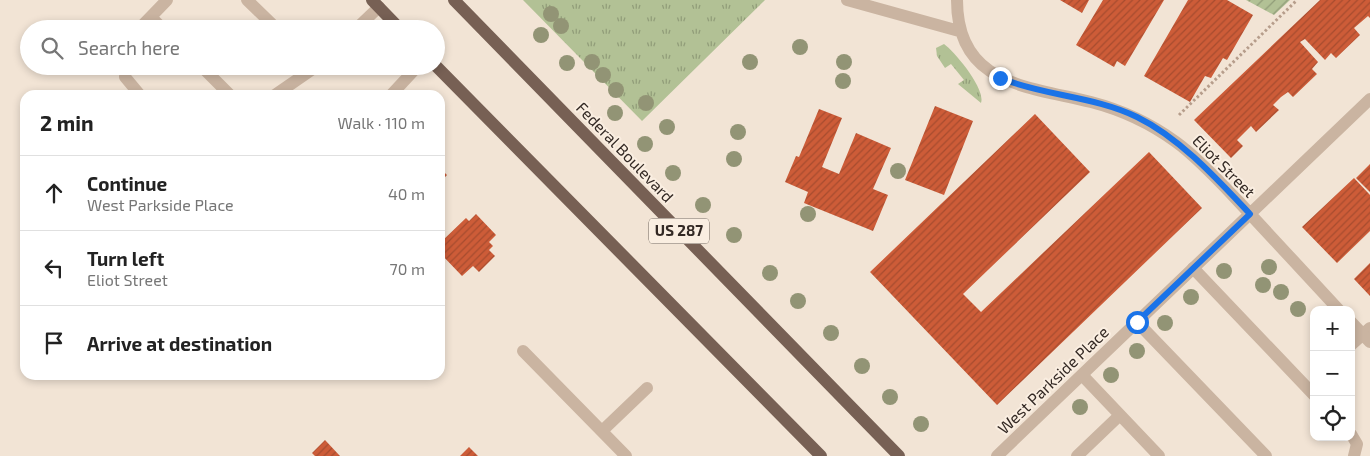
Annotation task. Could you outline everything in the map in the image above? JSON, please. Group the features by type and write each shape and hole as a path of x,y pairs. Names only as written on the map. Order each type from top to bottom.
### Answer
{"main road":[{"name":"Federal Boulevard","path":"454,0 899,456"},
{"path":"375,3 391,20"},
{"path":"445,75 821,456"}],"street":[{"path":"148,20 167,0"},
{"path":"247,0 268,20"},
{"path":"847,0 959,31 957,0"},
{"path":"363,20 375,3"},
{"path":"151,17 154,20"},
{"name":"Eliot Street","path":"959,31 978,62 1000,78 1038,90 1092,102 1137,117 1177,143 1220,183 1335,306"},
{"path":"125,75 136,90"},
{"path":"210,75 225,90"},
{"path":"282,90 303,75"},
{"path":"395,90 409,75"},
{"name":"West Parkside Place","path":"997,456 1370,99"},
{"path":"1193,268 1310,386"},
{"path":"1137,322 1266,456"},
{"path":"1355,325 1368,335 1355,343"},
{"path":"523,351 626,456"},
{"path":"1082,375 1159,456"},
{"path":"602,431 647,388"},
{"path":"1078,456 1120,415"},
{"path":"1354,456 1357,444 1355,441"}],"path":[{"path":"1179,114 1297,0"}],"green space":[{"path":"523,0 765,0 642,121"},
{"path":"1246,0 1290,0 1274,15"},
{"path":"944,44 962,62 974,80 979,89 981,103 958,84 964,80 951,64 945,68 937,56 936,48"}],"building":[{"path":"1060,0 1089,0 1082,13"},
{"path":"1103,0 1164,0 1125,66 1117,61 1114,67 1076,45"},
{"path":"1188,0 1227,0 1253,15 1227,60 1223,58 1211,78 1205,76 1190,102 1144,76"},
{"path":"1320,0 1370,0 1370,18 1368,16 1354,28 1360,35 1336,58 1331,53 1325,60 1305,39 1300,42 1318,62 1312,69 1317,74 1293,97 1288,92 1281,97 1273,105 1279,110 1256,132 1251,126 1237,140 1243,146 1231,158 1194,120"},
{"path":"935,106 973,121 944,195 905,180"},
{"path":"819,109 842,118 822,167 839,174 856,133 891,148 873,189 888,195 873,231 804,203 808,192 785,182 796,156 799,157"},
{"path":"1035,114 1090,172 963,294 981,312 1149,152 1202,208 997,405 870,272"},
{"path":"1370,164 1370,192 1356,178"},
{"path":"1354,178 1370,195 1370,231 1337,263 1302,227"},
{"path":"476,214 496,235 489,242 493,246 489,250 495,256 479,272 473,266 462,276 445,258 445,238 466,218 469,221"},
{"path":"1370,263 1370,296 1354,279"},
{"path":"325,440 340,456 315,456 312,453"},
{"path":"469,447 478,456 460,456"}],"route":[{"path":"1000,78 1048,93 1092,102 1137,117 1177,143 1250,214 1137,322"}]}
